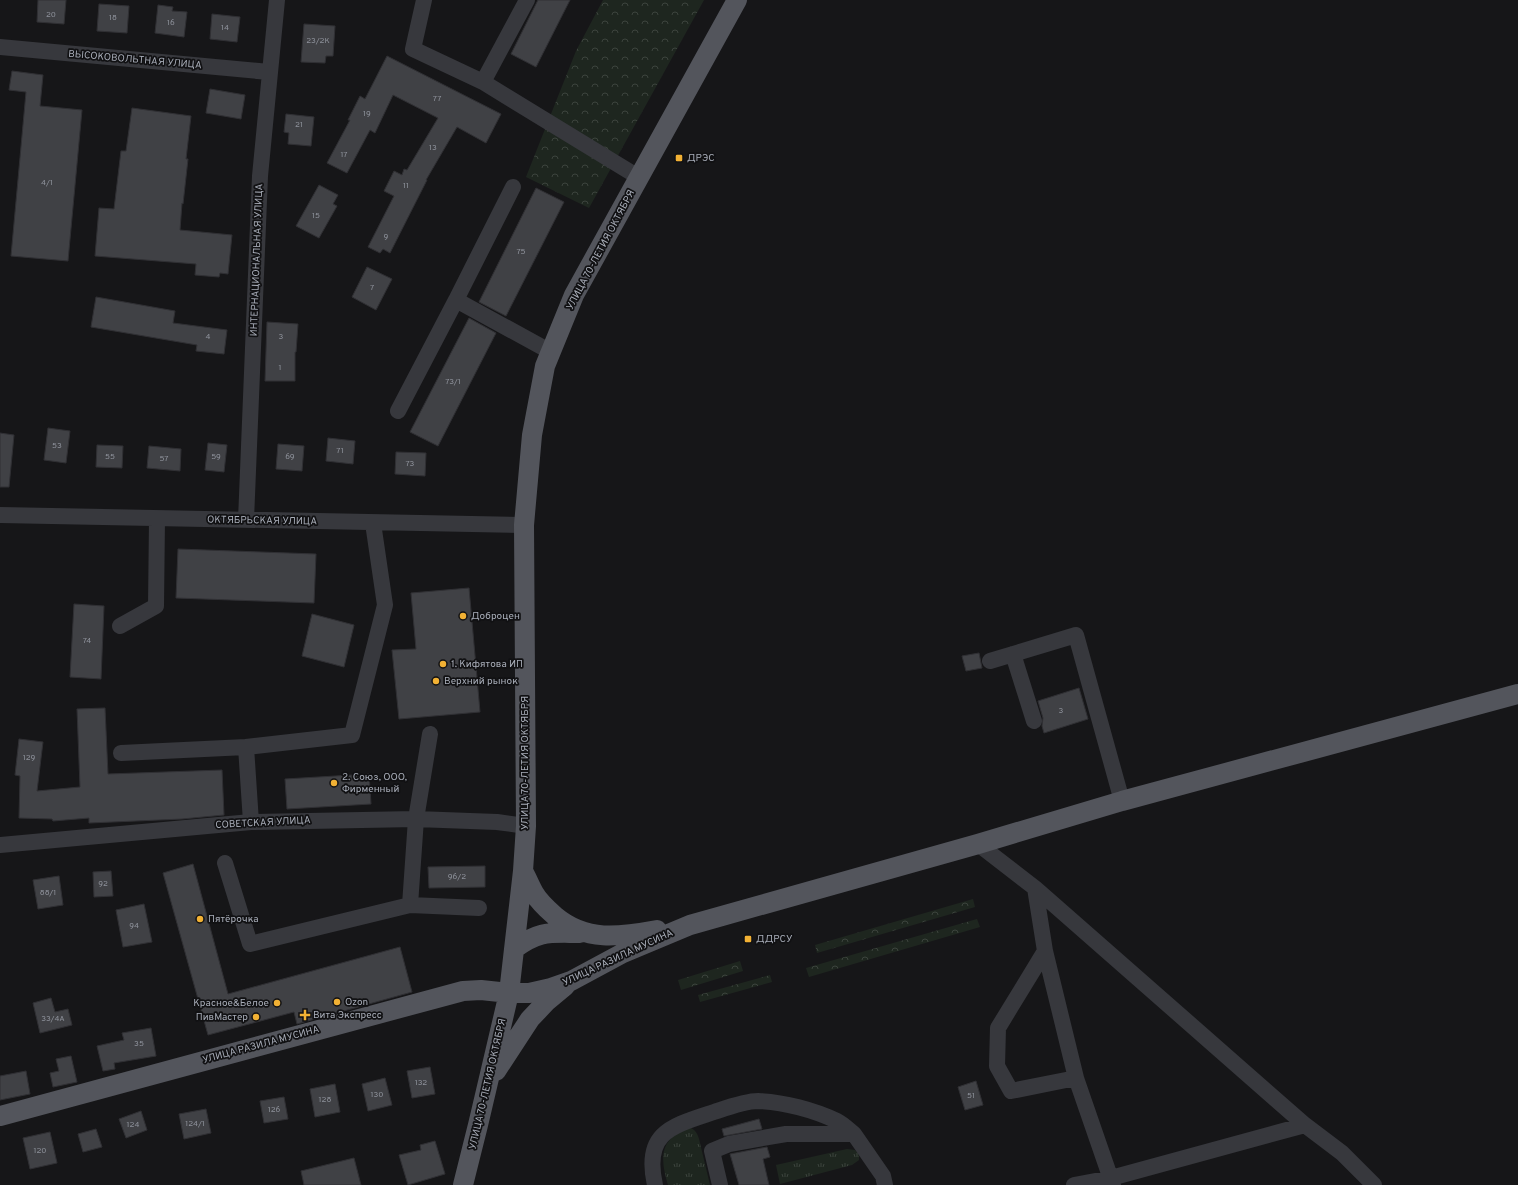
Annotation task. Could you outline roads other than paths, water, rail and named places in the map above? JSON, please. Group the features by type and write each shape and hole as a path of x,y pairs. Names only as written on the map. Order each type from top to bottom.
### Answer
{"main road":[{"name":"УЛИЦА 70-ЛЕТИЯ ОКТЯБРЯ","path":"463,1185 509,993 523,871 526,826 524,525 532,435 545,366 574,295 738,0"},
{"name":"УЛИЦА РАЗИЛА МУСИНА","path":"0,1116 463,991 481,990 509,993 529,993 551,988 571,981 623,953 690,925 978,844 1122,801 1518,694"},
{"path":"523,871 535,894 548,910 564,923 584,933"},
{"path":"514,949 529,938 547,933 629,935 690,925"},
{"path":"488,1082 530,1019 571,981"}],"street":[{"name":"ИНТЕРНАЦИОНАЛЬНАЯ УЛИЦА","path":"246,520 260,176 277,0"},
{"path":"424,0 413,49 483,82 640,178"},
{"path":"483,82 527,0"},
{"name":"ВЫСОКОВОЛЬТНАЯ УЛИЦА","path":"0,47 269,72"},
{"path":"398,411 513,187"},
{"path":"456,300 551,352"},
{"name":"ОКТЯБРЬСКАЯ УЛИЦА","path":"0,515 524,525"},
{"path":"120,626 156,606 157,518"},
{"path":"121,753 246,748 352,735 385,605 373,523"},
{"path":"990,661 1076,635 1122,801"},
{"path":"1014,654 1034,721"},
{"path":"410,905 416,819 430,734"},
{"path":"246,748 251,822"},
{"name":"СОВЕТСКАЯ УЛИЦА","path":"0,845 251,822 416,819 498,822 526,826"},
{"path":"978,844 1035,888 1305,1125 1342,1153 1374,1185"},
{"path":"225,863 250,944 410,905 479,908"},
{"path":"1035,888 1045,951 1076,1078 1112,1181"},
{"path":"1045,951 998,1028 997,1066 1011,1091 1076,1078"},
{"path":"655,1185 652,1170 652,1156 658,1140 677,1125 730,1107 757,1101 805,1109 838,1122 854,1134 883,1176 885,1185"},
{"path":"1074,1185 1112,1181 1305,1125"},
{"path":"720,1185 712,1150 729,1144 786,1134 854,1134"}],"place":[{"name":"ДРЭС","path":"679,158"},
{"name":"Доброцен","path":"463,616"},
{"name":"1. Кифятова ИП","path":"443,664"},
{"name":"Верхний рынок","path":"436,681"},
{"name":"2. Союз, ООО, Фирменный","path":"334,783"},
{"name":"Пятёрочка","path":"200,919"},
{"name":"ДДРСУ","path":"748,939"},
{"name":"Ozon","path":"337,1002"},
{"name":"Красное&Белое","path":"277,1003"},
{"name":"Вита Экспресс","path":"305,1015"},
{"name":"ПивМастер","path":"256,1017"}]}
